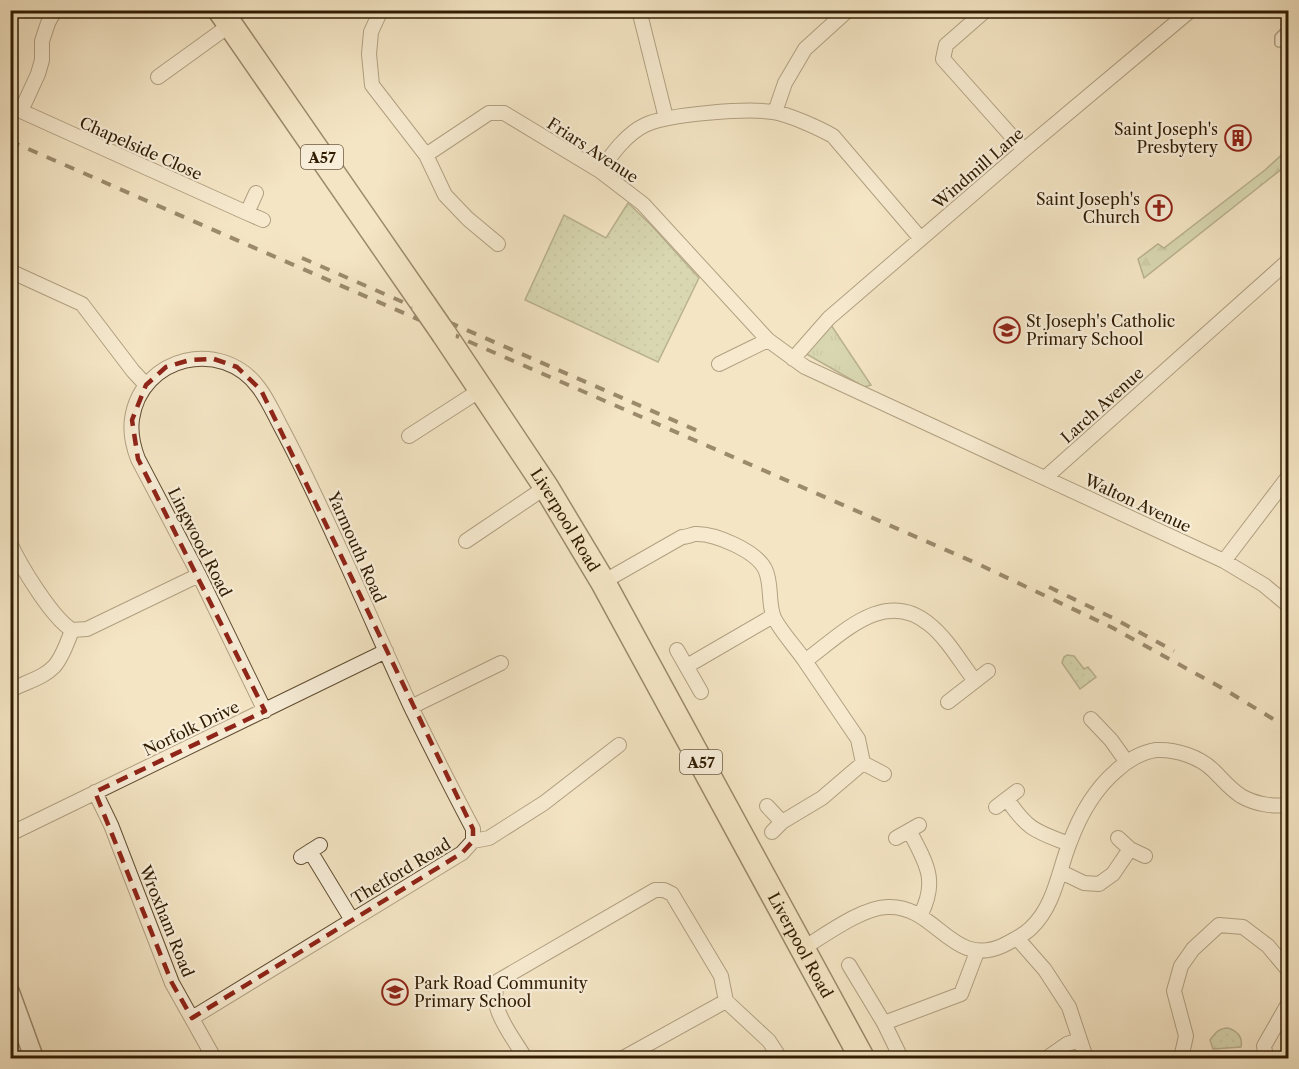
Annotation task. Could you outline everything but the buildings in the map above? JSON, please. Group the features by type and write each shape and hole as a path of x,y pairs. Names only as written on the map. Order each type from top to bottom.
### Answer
{"highway":[{"name":"Liverpool Road","path":"225,18 482,389 546,487 603,582 862,1059"}],"street":[{"name":"Chapelside Close","path":"55,10 42,41 42,60 38,74 16,109 263,220"},
{"path":"381,10 371,32 369,54 372,85 426,155 445,195 468,219 498,244"},
{"path":"639,10 666,118"},
{"path":"986,10 946,45 943,59 1024,150"},
{"name":"Windmill Lane","path":"794,359 829,318 1191,10"},
{"path":"774,112 785,83 805,49 843,12"},
{"path":"158,77 225,18"},
{"path":"600,171 627,138 644,125 666,118 738,111 774,112 833,136 921,239"},
{"name":"Friars Avenue","path":"426,155 489,113 504,113 600,171 643,204 768,340 794,359 806,367 967,443"},
{"path":"247,213 256,193"},
{"name":"Larch Avenue","path":"1045,478 1288,261"},
{"path":"10,271 82,304 146,385"},
{"path":"719,364 768,340"},
{"name":"Yarmouth Road","path":"146,385 157,373 166,368 203,358 237,367 261,390 298,459 411,707 472,829 473,841"},
{"name":"Lingwood Road","path":"146,385 135,407 132,420 131,434 138,459 199,575 265,711"},
{"path":"409,436 482,389"},
{"name":"Walton Avenue","path":"967,443 1224,561 1264,585 1288,605"},
{"path":"1224,561 1288,477"},
{"path":"466,541 546,487"},
{"path":"603,582 682,537 696,534 730,542 751,554 765,567 771,588 773,616 858,739 863,763"},
{"path":"12,552 48,604 62,622 72,630 87,629 199,575"},
{"path":"805,661 870,615 888,610 902,611 930,624 975,681"},
{"path":"687,666 773,616"},
{"path":"10,690 54,668 63,657 72,630"},
{"path":"677,650 700,692"},
{"name":"Norfolk Drive","path":"10,834 387,651"},
{"path":"411,707 501,663"},
{"path":"948,702 988,671"},
{"path":"1091,719 1111,740 1126,761"},
{"name":"Thetford Road","path":"192,1018 462,853 473,841 489,838 528,815 619,745"},
{"path":"802,949 874,909 898,907 921,914 947,938 977,952 994,950 1017,938 1032,928 1050,903 1069,844 1092,798 1126,761 1154,750 1179,752 1195,758 1213,770 1226,785 1242,797 1273,807 1288,805"},
{"path":"863,763 884,774"},
{"path":"767,806 777,827 822,798 863,763"},
{"name":"Wroxham Road","path":"95,792 114,834 172,983 214,1059"},
{"path":"1007,799 1018,816 1034,831 1069,844"},
{"path":"896,838 914,829 926,863 930,893 921,914"},
{"path":"1118,838 1130,849 1145,856"},
{"path":"1061,872 1084,883 1099,884 1113,874 1130,849"},
{"path":"310,851 352,920"},
{"path":"525,1059 495,1008 493,992 498,981 655,890 664,890 672,894 721,976 726,1001 769,1041 780,1059"},
{"path":"1181,1059 1186,1036 1174,991 1181,966 1193,949 1219,925 1243,927 1268,945 1288,970"},
{"path":"1017,938 1045,970 1069,1007 1085,1056"},
{"path":"884,1023 961,994 977,952"},
{"path":"849,965 884,1023 901,1059"},
{"path":"10,992 34,1059"},
{"path":"624,1059 643,1054 726,1001"},
{"path":"1266,1059 1264,1046 1288,1004"},
{"path":"1047,1059 1060,1048 1079,1040"}],"lane":[{"path":"1279,43 1279,37 1288,28"}],"highlighted area":[{"path":"214,359 237,367 261,390 473,829 473,841 462,853 192,1018 172,983 95,792 265,711 138,459 132,420 146,385 166,367 190,360"}],"green space":[{"path":"1288,149 1288,164 1144,278 1138,259 1158,244 1164,248 1265,170"},
{"path":"628,203 699,278 658,362 525,300 564,215 606,238"},
{"path":"831,325 871,385 864,387 803,352"},
{"path":"1067,655 1074,656 1084,669 1088,667 1096,677 1080,689 1062,663"},
{"path":"1228,1028 1239,1035 1241,1047 1213,1049 1210,1040 1218,1031"}],"railway":[{"path":"10,141 978,564 1111,627 1222,688 1288,728"},
{"path":"302,258 698,431"},
{"path":"1049,587 1174,651"}],"place":[{"name":"Saint Joseph's Presbytery","path":"1238,138"},
{"name":"Saint Joseph's Church","path":"1159,208"},
{"name":"St Joseph's Catholic Primary School","path":"1007,330"},
{"name":"Park Road Community Primary School","path":"395,992"}]}
